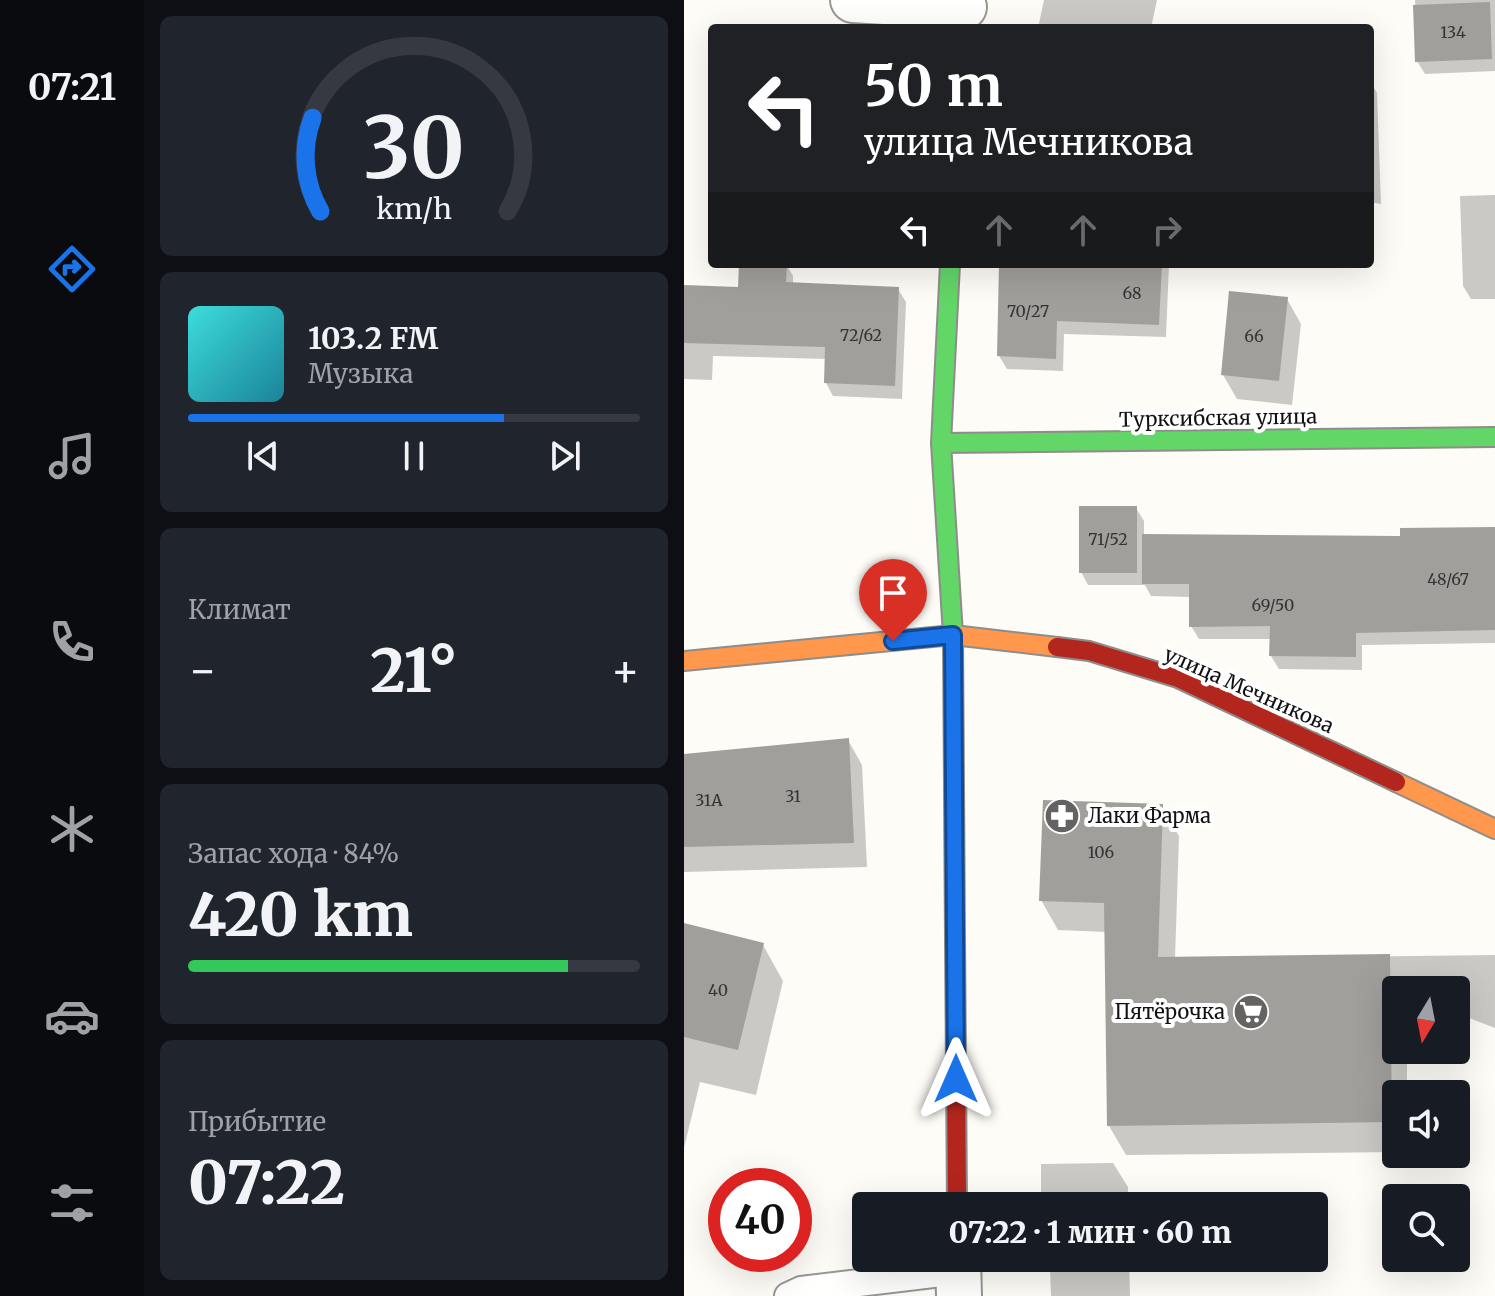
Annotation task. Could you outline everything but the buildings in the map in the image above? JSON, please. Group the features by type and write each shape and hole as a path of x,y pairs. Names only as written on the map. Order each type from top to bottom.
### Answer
{"street":[{"path":"853,0 964,12"},
{"path":"950,268 941,443 953,635 957,1192"},
{"name":"Турксибская улица","path":"941,443 1495,437"},
{"name":"улица Мечникова","path":"684,661 953,635 1089,651 1178,678 1495,829"}],"lane":[{"path":"788,1296 801,1290 958,1275"}],"traffic: fast":[{"path":"950,268 941,443 953,635 955,939"},
{"path":"941,443 1495,437"}],"traffic: slow":[{"path":"684,661 953,635 1057,647"},
{"path":"1396,782 1495,829"}],"traffic: jam":[{"path":"1057,647 1089,651 1178,678 1396,782"},
{"path":"955,939 957,1192"}],"place":[{"name":"Лаки Фарма","path":"1062,816"},
{"name":"Пятёрочка","path":"1251,1012"}],"route":[{"path":"893,641 953,635 956,1079"}]}
